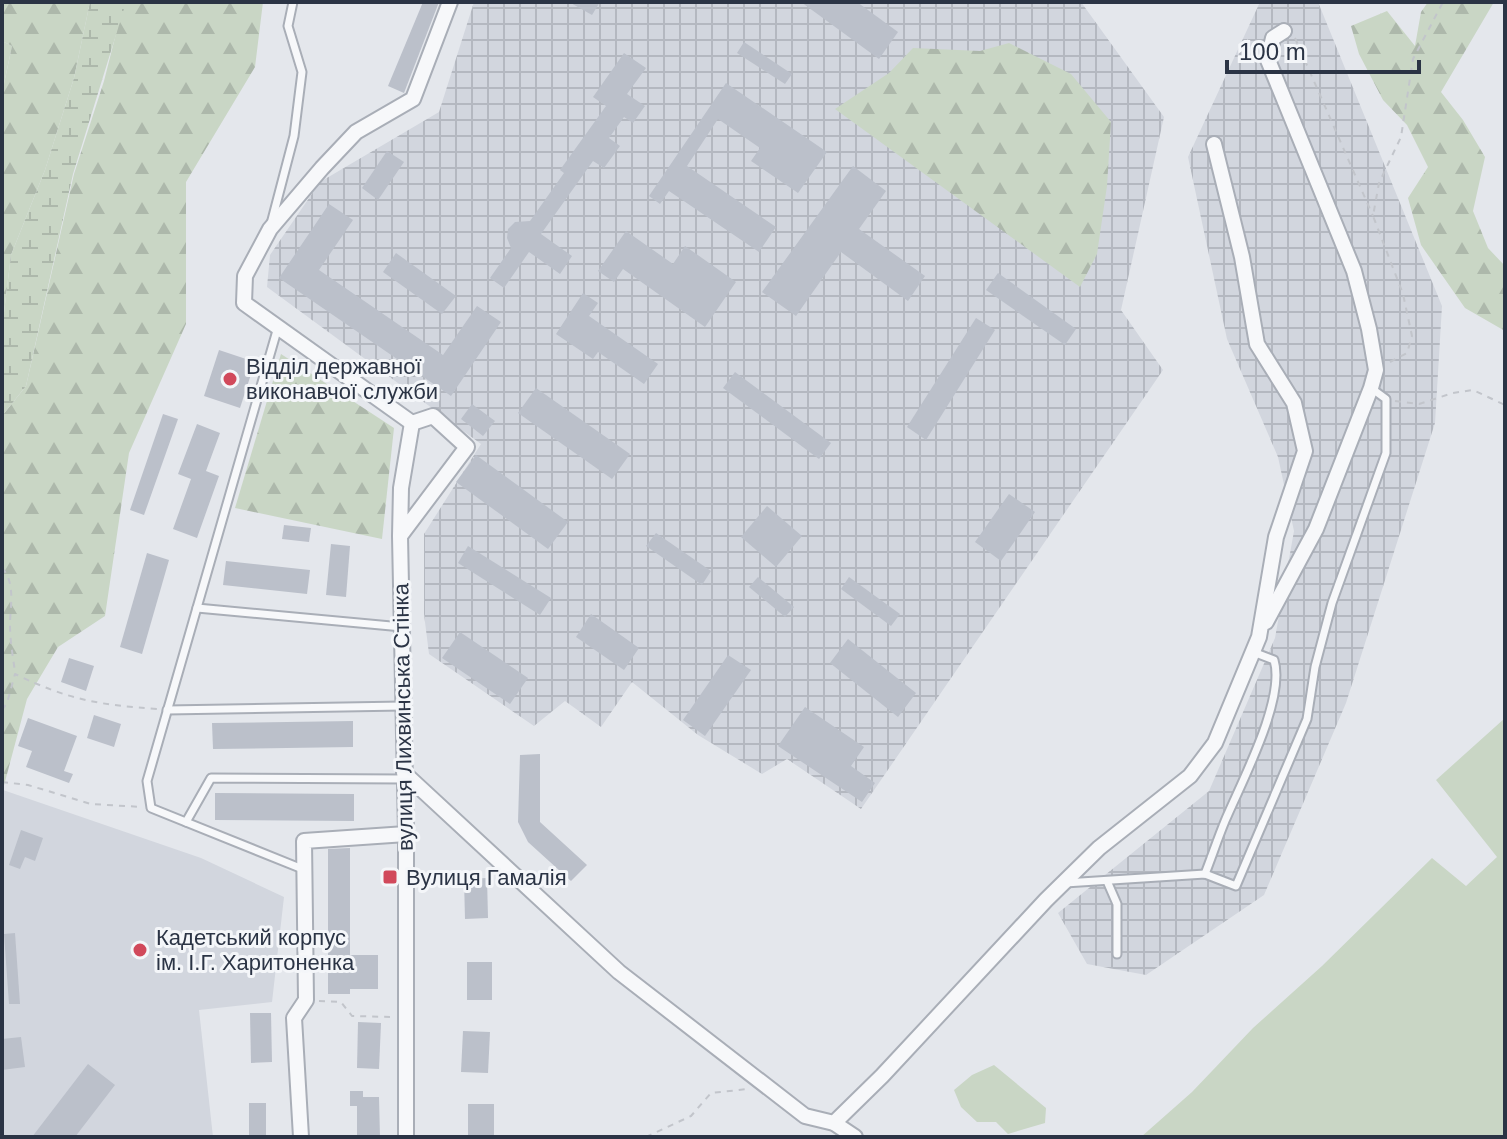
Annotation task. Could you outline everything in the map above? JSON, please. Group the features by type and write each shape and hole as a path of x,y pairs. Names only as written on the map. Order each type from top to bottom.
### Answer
{"street":[{"path":"400,536 467,447 433,416 412,423 244,303 245,276 270,229 356,132 413,99 450,2"},
{"path":"834,1123 1099,848 1190,776 1215,743 1259,637 1316,529 1376,370 1354,271 1268,60 1273,38 1284,31"},
{"path":"1214,144 1242,257 1257,344 1294,403 1305,451 1276,537 1259,637"},
{"name":"вулиця Лихвинська Стінка","path":"406,1137 406,834 400,536 401,488 412,423"},
{"path":"405,776 619,972 805,1116 834,1123 855,1137"},
{"path":"301,1137 294,1018 306,1000 304,841 406,834"}],"lane":[{"path":"270,229 294,136 302,72 288,26 293,2"},
{"path":"278,327 147,781 151,808 305,870"},
{"path":"1064,883 1205,874 1236,886 1307,719 1315,667 1332,603 1386,453 1386,399 1371,388"},
{"path":"197,608 402,627"},
{"path":"1205,874 1224,822 1257,750 1274,694 1277,670 1274,660 1253,652"},
{"path":"167,710 403,706"},
{"path":"186,822 211,778 405,776"},
{"path":"1107,881 1117,904 1117,954"}],"path":[{"path":"1373,216 1379,183 1401,137 1413,59 1443,2"},
{"path":"1284,31 1294,37 1327,105 1403,294 1412,336 1407,353 1376,370"},
{"path":"1386,399 1419,404 1473,390 1505,405"},
{"path":"2,568 10,584 15,674 2,710"},
{"path":"15,674 49,691 97,705 167,710"},
{"path":"2,782 28,785 91,804 151,808"},
{"path":"306,1000 341,1002 352,1016 406,1017"},
{"path":"646,1137 691,1116 711,1093 766,1087"}],"shaded area":[{"path":"474,2 1081,2 1164,117 1121,310 1163,370 861,809 787,759 762,774 698,735 632,682 601,727 565,701 534,726 429,654 424,614 424,534 481,444 267,287 270,255 320,182 439,112"},
{"path":"1260,2 1318,2 1442,306 1435,423 1346,703 1264,895 1146,975 1087,964 1058,913 1209,791 1275,638 1294,531 1278,457 1227,339 1188,157"},
{"name":"Кадетський корпус ім. І.Г. Харитоненка","path":"3,790 201,858 284,897 272,1002 199,1010 213,1137 2,1137"}],"green space":[{"path":"2,2 90,2 74,78 45,170 11,255 2,329 2,93 12,46 2,41"},
{"path":"90,2 124,2 124,9 73,174 26,386 2,416 2,329 11,255 45,170 74,78"},
{"path":"124,2 263,2 255,67 186,182 186,324 129,453 105,616 58,647 27,699 2,793 2,416 26,386 74,174 104,81"},
{"path":"1428,2 1494,2 1441,92 1463,120 1485,157 1473,211 1488,248 1505,266 1505,331 1465,308 1421,245 1408,198 1428,167 1407,125 1383,100 1359,54 1351,26 1387,11 1415,46 1421,12"},
{"path":"2,41 12,46 2,93"},
{"path":"1009,43 1071,74 1111,122 1107,186 1097,254 1080,287 835,109 889,73 913,48 980,51"},
{"path":"281,354 394,428 382,539 235,508"},
{"path":"1505,718 1505,1137 1141,1137 1192,1092 1253,1028 1322,966 1432,858 1466,886 1497,857 1436,780"},
{"path":"994,1065 1046,1108 1045,1123 1008,1134 996,1122 977,1122 961,1107 954,1090 972,1075"}],"building":[{"path":"423,2 439,2 404,93 388,86"},
{"path":"569,2 600,2 592,15"},
{"path":"801,2 857,2 898,32 879,59"},
{"path":"744,42 792,74 785,84 737,53"},
{"path":"624,53 646,68 627,94 645,106 633,123 624,117 609,138 620,146 604,168 593,161 541,234 572,256 560,274 529,252 504,288 490,278 511,248 508,229 515,222 530,221 564,173 560,170 606,106 593,97"},
{"path":"726,83 827,152 798,193 751,161 760,148 718,119 687,166 776,227 759,252 669,191 660,204 649,196"},
{"path":"387,151 404,162 378,200 362,188"},
{"path":"853,166 886,191 859,229 925,276 908,301 841,252 796,316 762,292"},
{"path":"329,204 353,220 319,270 443,355 477,306 501,322 451,396 279,278"},
{"path":"626,231 673,264 685,246 736,282 705,327 623,269 614,282 598,271"},
{"path":"396,253 456,296 442,314 383,272"},
{"path":"998,273 1076,329 1065,345 986,290"},
{"path":"583,293 598,303 589,316 658,364 644,384 598,352 593,359 556,334"},
{"path":"976,318 995,330 926,440 907,427"},
{"name":"Відділ державної виконавчої служби","path":"219,350 255,362 240,408 204,396"},
{"path":"735,372 831,443 819,459 723,388"},
{"path":"536,388 630,454 612,479 518,413"},
{"path":"472,404 495,421 483,436 461,419"},
{"path":"163,414 178,419 144,515 130,510"},
{"path":"197,424 220,433 206,471 219,476 197,538 173,529 191,479 178,474"},
{"path":"476,455 568,522 548,549 456,482"},
{"path":"1009,494 1035,512 1001,561 975,542"},
{"path":"767,506 802,536 776,567 741,537"},
{"path":"284,525 311,528 309,542 282,539"},
{"path":"656,533 711,571 702,585 646,546"},
{"path":"331,544 350,546 346,597 326,595"},
{"path":"468,546 551,598 540,615 458,563"},
{"path":"147,553 169,560 142,654 120,647"},
{"path":"226,561 310,570 307,594 223,585"},
{"path":"758,577 794,607 785,617 749,587"},
{"path":"849,577 900,614 891,626 841,589"},
{"path":"591,614 639,648 624,670 576,637"},
{"path":"460,632 528,678 510,704 442,658"},
{"path":"848,639 916,693 898,717 830,663"},
{"path":"728,655 751,670 705,736 683,720"},
{"path":"69,658 94,666 86,691 61,682"},
{"path":"805,707 864,747 851,766 875,783 862,802 778,746"},
{"path":"94,715 121,724 114,747 87,738"},
{"path":"28,718 77,736 64,771 73,774 69,783 26,767 32,751 18,746"},
{"path":"353,721 353,747 213,749 212,723"},
{"path":"540,754 540,822 587,865 571,881 528,842 518,822 520,755"},
{"path":"215,793 354,794 354,821 215,820"},
{"path":"21,830 43,838 35,861 25,857 20,869 9,865"},
{"path":"350,848 350,955 378,955 378,989 350,989 350,994 328,994 328,849"},
{"path":"487,878 488,918 465,919 464,879"},
{"path":"15,933 20,1004 9,1004 4,934"},
{"path":"467,962 492,962 492,1000 467,1000"},
{"path":"250,1013 271,1013 272,1062 251,1063"},
{"path":"358,1022 381,1023 379,1069 357,1068"},
{"path":"463,1031 490,1032 488,1073 461,1072"},
{"path":"21,1037 25,1067 2,1070 2,1039"},
{"path":"88,1064 115,1085 75,1137 32,1137"},
{"path":"350,1091 363,1091 363,1097 379,1097 380,1137 357,1137 357,1106 350,1106"},
{"path":"249,1103 266,1103 266,1137 249,1137"},
{"path":"468,1104 494,1104 494,1137 468,1137"}],"place":[{"name":"Відділ державної виконавчої служби","path":"230,379"},
{"name":"Вулиця Гамалія","path":"390,877"},
{"name":"Кадетський корпус ім. І.Г. Харитоненка","path":"140,950"}]}
